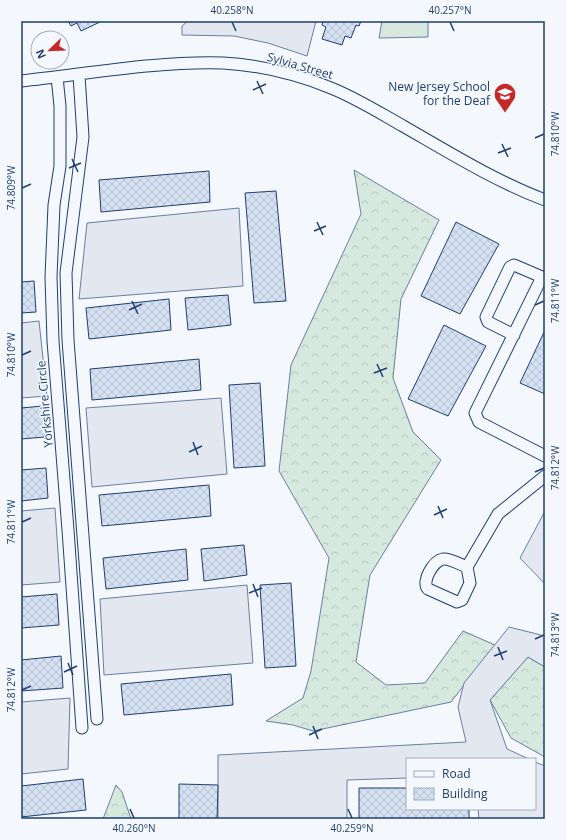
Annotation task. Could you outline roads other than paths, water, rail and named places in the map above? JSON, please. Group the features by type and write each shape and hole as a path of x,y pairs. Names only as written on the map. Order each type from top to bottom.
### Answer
{"street":[{"name":"Sylvia Street","path":"21,81 189,63 259,67 288,74 332,88 359,101 486,174 545,200"},
{"path":"79,75 83,137 65,288 97,719"},
{"name":"Yorkshire Circle","path":"57,77 60,106 60,166 54,205 51,277 53,341 82,728"},
{"path":"514,335 488,322 486,317 510,267 514,265 543,278 475,413 476,418 480,422 545,456"},
{"path":"467,567 498,514 545,476"}],"place":[{"name":"New Jersey School for the Deaf","path":"505,114"}]}
